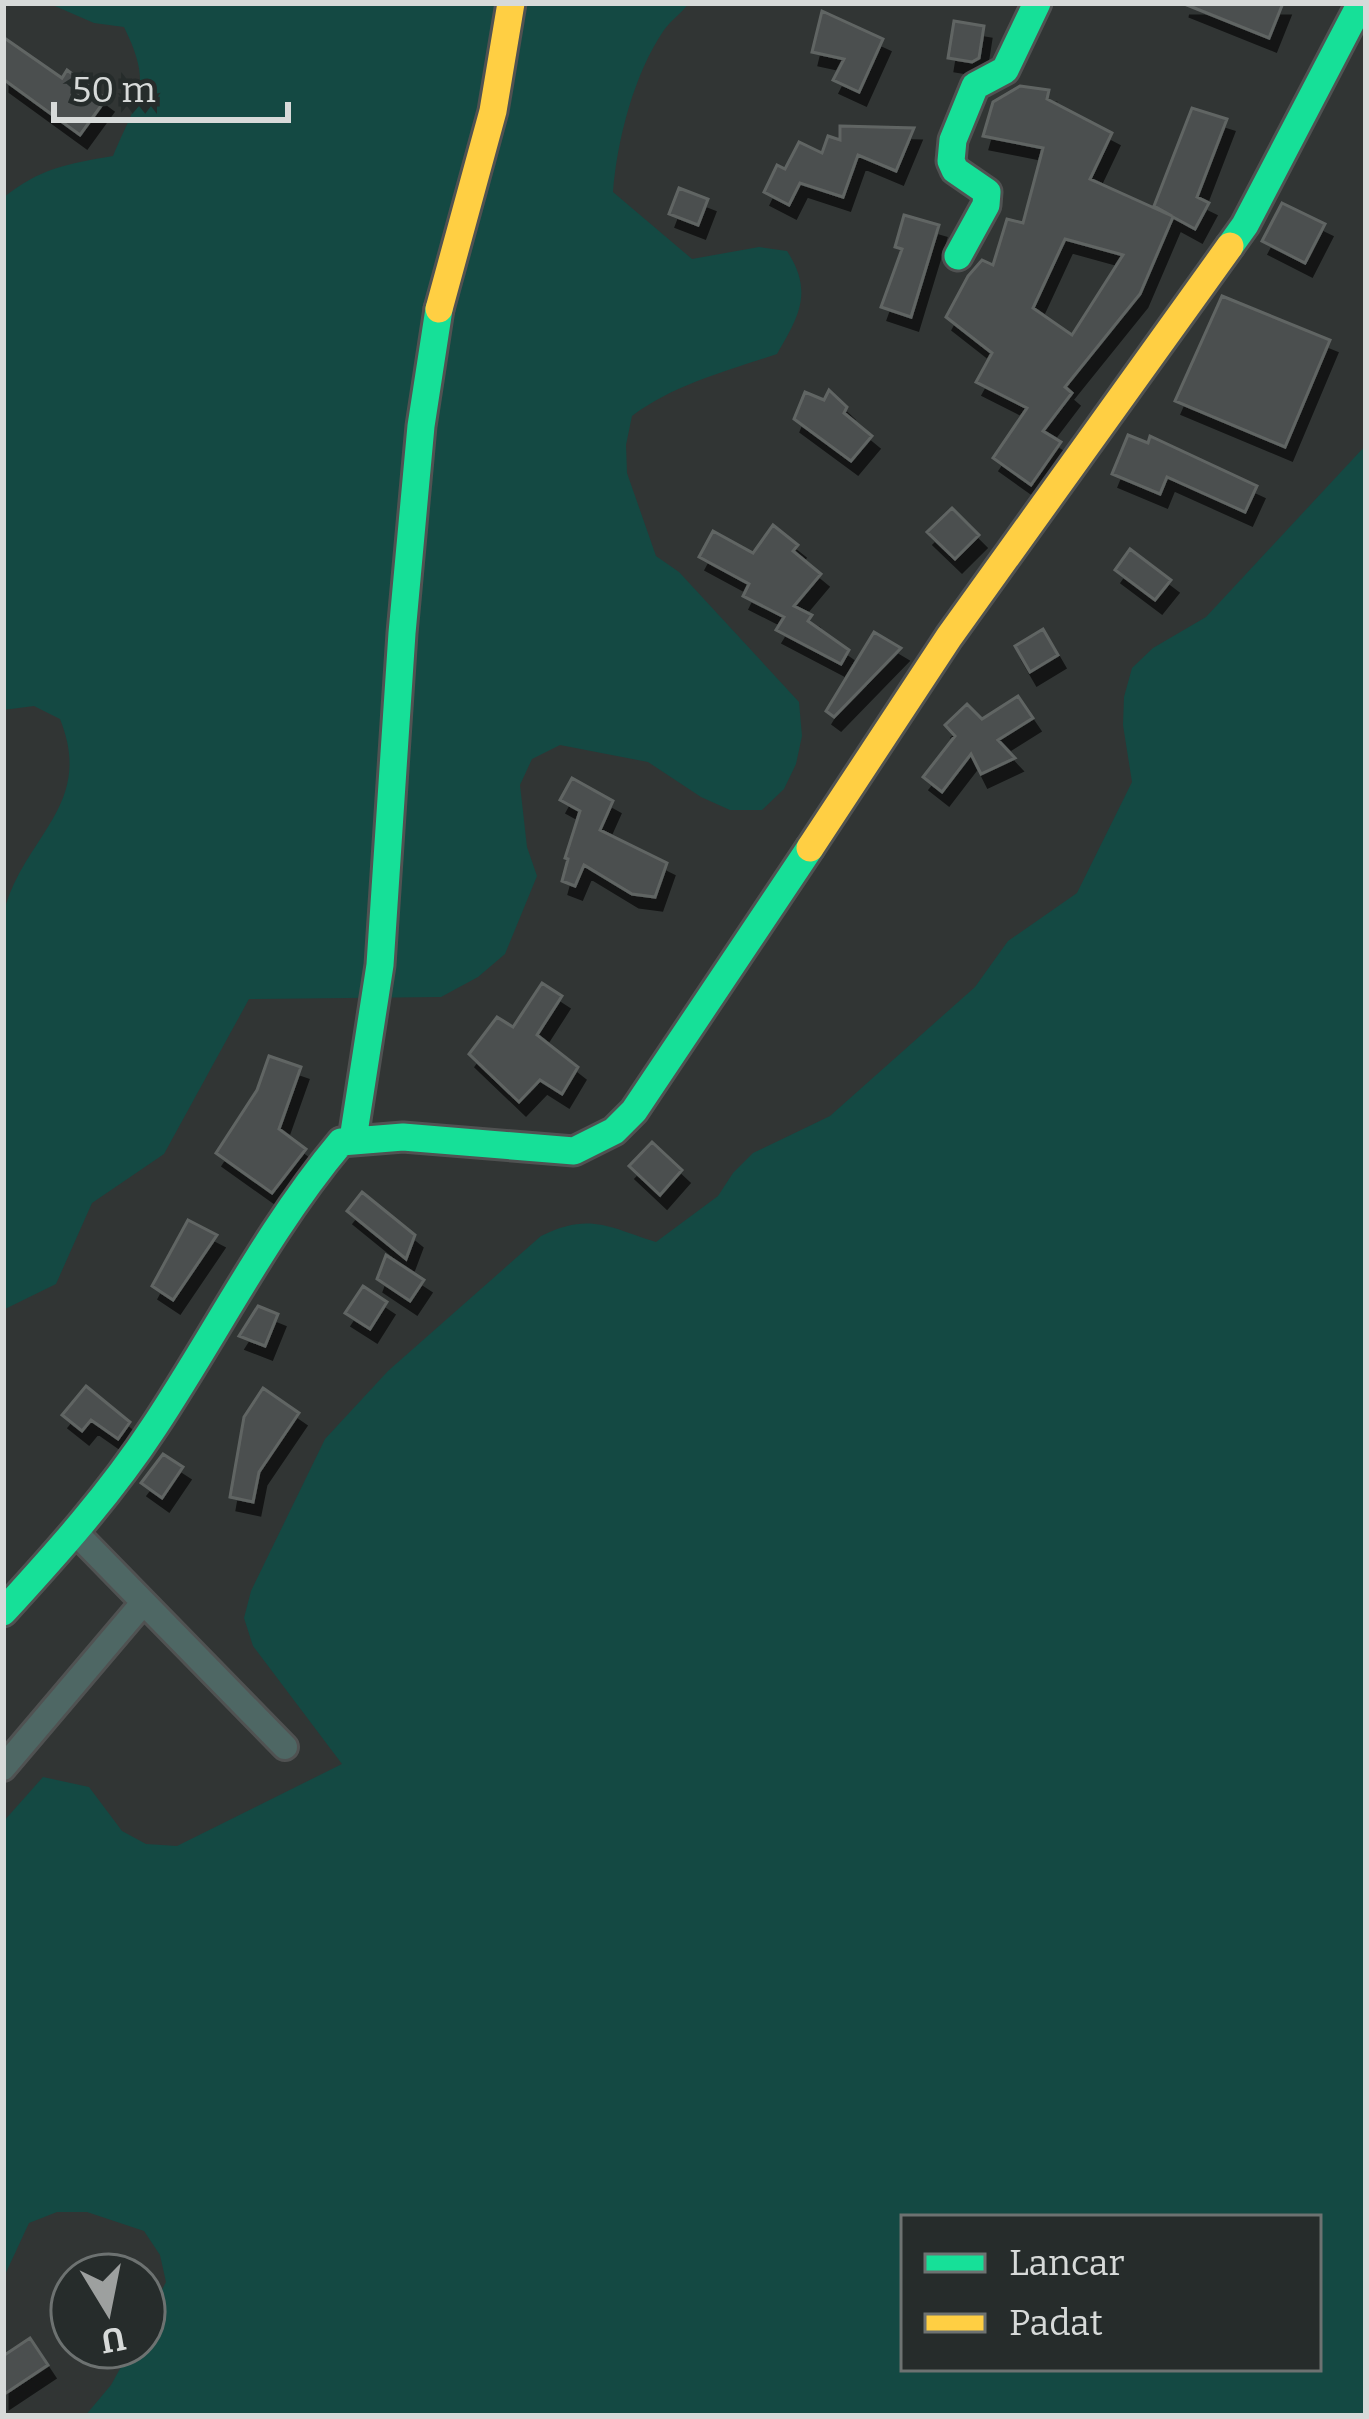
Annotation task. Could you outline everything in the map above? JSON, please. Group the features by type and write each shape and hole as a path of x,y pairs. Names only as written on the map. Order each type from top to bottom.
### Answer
{"street":[{"path":"353,1139 380,965 402,633 422,426 440,305 490,126 512,3"},
{"path":"958,256 986,205 987,192 955,171 953,143 975,86 1005,70 1036,3"},
{"path":"6,1604 76,1533 151,1432 296,1196 332,1151 353,1139 403,1137 574,1151 614,1131 634,1111 950,637 1245,225 1361,3"},
{"path":"76,1533 285,1747"},
{"path":"3,1768 142,1603"}],"shaded area":[{"path":"48,3 689,3 653,47 636,87 618,151 613,192 692,259 759,247 787,251 800,278 800,303 777,354 684,387 632,416 627,473 656,556 679,572 799,702 802,736 784,789 762,810 730,810 648,762 560,745 532,759 520,785 527,847 537,876 505,954 478,977 441,997 249,999 164,1154 92,1203 56,1284 3,1310 4,912 63,798 69,775 60,719 34,706 3,710 3,198 55,169 113,156 135,106 140,79 124,27 94,23"},
{"path":"1366,445 1366,2416 85,2416 119,2371 168,2371 168,2251 157,2251 144,2231 87,2212 57,2212 29,2223 3,2279 3,1822 43,1777 89,1787 122,1831 146,1844 177,1846 342,1764 253,1646 244,1618 251,1591 325,1439 388,1371 541,1236 586,1223 656,1242 718,1196 753,1153 830,1116 975,987 1008,941 1077,893 1132,782 1123,725 1132,668 1153,648 1206,617"}],"building":[{"path":"1182,3 1283,3 1269,38"},
{"path":"822,11 883,39 859,92 833,80 844,59 812,52"},
{"path":"954,21 984,26 979,58 972,62 948,58"},
{"path":"3,37 62,78 67,70 106,99 80,135 3,79"},
{"path":"1020,86 1049,90 1047,99 1112,133 1090,179 1172,216 1154,206 1192,108 1227,119 1197,197 1209,203 1195,229 1173,217 1140,294 1065,387 1072,393 1043,431 1061,442 1031,485 993,458 1027,408 976,382 992,353 946,317 982,260 993,265 1007,219 1023,223 1043,148 983,136 993,102","holes":["1065,239 1123,255 1072,335 1033,308"]},
{"path":"840,126 914,128 896,171 858,155 843,197 800,183 789,205 764,192 777,165 785,169 799,142 822,153 828,136 840,140"},
{"path":"679,188 708,199 698,225 669,214"},
{"path":"1282,203 1325,224 1305,263 1262,241"},
{"path":"904,215 939,225 911,317 881,307 902,249 895,247"},
{"path":"1222,296 1330,340 1285,447 1175,401"},
{"path":"829,390 847,407 844,413 872,436 851,461 794,419 805,392 824,400"},
{"path":"1128,435 1148,443 1150,436 1257,486 1245,512 1167,477 1160,494 1112,474"},
{"path":"952,508 979,535 955,559 927,532"},
{"path":"773,525 798,545 793,551 821,574 794,606 812,615 808,621 849,650 841,664 776,630 784,617 743,596 749,584 699,557 713,531 753,553"},
{"path":"1130,549 1171,580 1155,600 1115,570"},
{"path":"1043,629 1058,655 1030,672 1015,646"},
{"path":"874,632 901,648 834,717 826,711"},
{"path":"1018,696 1033,718 998,740 1015,758 981,774 971,754 942,792 923,777 955,736 945,725 967,704 982,719"},
{"path":"572,778 613,801 600,830 667,863 655,897 632,894 584,865 575,886 562,881 580,811 560,800"},
{"path":"542,983 562,996 537,1035 578,1067 562,1094 540,1080 519,1102 469,1054 497,1017 513,1027"},
{"path":"269,1056 301,1067 279,1129 306,1149 272,1193 216,1153 257,1090"},
{"path":"652,1142 682,1170 660,1195 629,1166"},
{"path":"362,1192 415,1235 406,1259 347,1211"},
{"path":"188,1220 217,1235 173,1300 152,1286"},
{"path":"386,1255 424,1280 410,1301 377,1279"},
{"path":"363,1286 387,1302 370,1329 345,1313"},
{"path":"258,1306 278,1314 265,1346 239,1336"},
{"path":"86,1386 130,1422 118,1439 91,1420 82,1431 62,1415"},
{"path":"263,1388 299,1413 259,1472 253,1502 230,1497 244,1417"},
{"path":"163,1454 183,1467 162,1498 141,1483"},
{"path":"30,2338 48,2365 3,2395 3,2356"}],"traffic: fast":[{"path":"958,256 986,205 987,192 955,170 953,140 975,86 1005,70 1037,3"},
{"path":"1230,246 1361,3"},
{"path":"353,1139 380,965 402,633 421,426 439,309"},
{"path":"3,1612 137,1452 266,1245 341,1142 403,1137 574,1151 614,1131 634,1111 810,848"}],"traffic: slow":[{"path":"439,309 493,111 511,3"},
{"path":"810,848 949,637 1230,246"}]}
